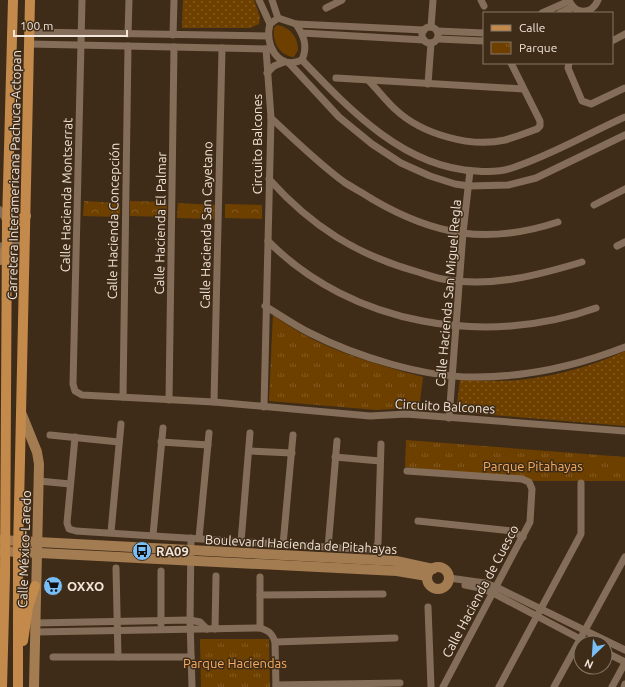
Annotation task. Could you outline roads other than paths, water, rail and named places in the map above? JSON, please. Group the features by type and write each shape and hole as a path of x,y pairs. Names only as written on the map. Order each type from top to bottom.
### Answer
{"main road":[{"name":"Carretera Interamericana Pachuca-Actopan","path":"2,687 2,576 5,516 4,246 7,223 13,0"},
{"name":"Carretera Interamericana Pachuca-Actopan","path":"18,687 18,552 20,518 30,0"},
{"path":"0,169 9,162"},
{"path":"7,223 17,222 26,216"},
{"path":"4,263 17,262 25,267"},
{"path":"5,516 13,521 20,518"},
{"path":"2,576 11,573 18,578"},
{"path":"18,667 28,607 35,586"}],"street":[{"name":"Calle Hacienda Montserrat","path":"75,391 73,384 82,0"},
{"path":"128,34 129,0"},
{"path":"173,35 174,0"},
{"path":"259,0 270,24 268,36 269,49"},
{"path":"272,0 278,18"},
{"path":"326,8 342,0"},
{"path":"428,84 433,0"},
{"path":"570,3 578,11 592,12 598,0"},
{"path":"545,12 570,3"},
{"path":"561,12 570,3"},
{"path":"270,24 278,18"},
{"path":"278,18 296,24 431,29 483,33"},
{"path":"267,73 274,66 287,63 294,64 302,60 305,53 306,43 296,24"},
{"path":"431,29 422,37 431,41"},
{"path":"30,32 268,36"},
{"path":"302,33 431,41 483,41"},
{"path":"613,40 625,34"},
{"path":"163,35 163,46"},
{"path":"29,44 269,49 287,63 339,117 372,144 401,163 430,176 469,186 508,184 536,178 625,135"},
{"name":"Calle Hacienda Concepción","path":"123,397 128,46"},
{"name":"Calle Hacienda El Palmar","path":"169,400 174,47"},
{"name":"Calle Hacienda San Cayetano","path":"214,402 222,48"},
{"name":"Circuito Balcones","path":"264,407 265,306 271,118 267,73 269,49"},
{"path":"302,60 358,114 392,142 414,155 451,168 489,172 511,168 566,147 625,117"},
{"path":"369,81 397,111 420,126 447,137 472,142 504,140 537,129 540,126 540,121 522,89 511,64"},
{"path":"569,64 568,68 582,101 586,104 591,104 625,88"},
{"path":"336,78 522,89"},
{"path":"271,118 344,182 385,206 420,223 452,233 514,234 558,222"},
{"name":"Calle Hacienda San Miguel Regla","path":"449,418 463,233 470,171"},
{"path":"269,179 285,197 338,240 369,256 403,268 447,280 485,281 524,278 582,262"},
{"path":"594,205 625,189"},
{"path":"0,210 7,223"},
{"path":"268,241 295,265 351,298 387,312 428,323 456,326 498,327 533,324 596,308"},
{"path":"617,246 625,242"},
{"path":"4,246 25,245"},
{"path":"265,306 309,333 376,360 429,372 453,375 476,377 537,370 584,361 625,347"},
{"name":"Circuito Balcones","path":"75,391 82,395 214,402 370,416 406,414 625,431"},
{"name":"Calle México-Laredo","path":"22,416 36,452 39,481 38,542 35,586 34,687"},
{"path":"111,532 121,424"},
{"path":"153,535 163,428"},
{"path":"199,538 210,433"},
{"path":"241,542 250,434"},
{"path":"50,435 119,442"},
{"path":"283,545 293,436"},
{"path":"74,437 67,523 69,529 76,531 111,532 372,550 378,543 381,444"},
{"path":"328,548 337,441"},
{"path":"162,442 208,445"},
{"path":"249,451 292,454"},
{"path":"335,457 380,461"},
{"name":"Calle Hacienda de Cuesco","path":"407,471 522,479 529,482 532,489 530,522 443,687"},
{"path":"39,481 70,484"},
{"path":"499,687 581,534 581,483"},
{"path":"418,521 512,531 523,537"},
{"path":"191,538 190,630 192,687"},
{"name":"Boulevard Hacienda de Pitahayas","path":"3,540 190,556"},
{"name":"Boulevard Hacienda de Pitahayas","path":"3,551 396,561 430,572"},
{"path":"582,635 625,557"},
{"path":"439,567 445,570 449,580 445,588 438,589 431,586 430,572 439,567"},
{"path":"116,568 118,657"},
{"path":"161,571 161,630"},
{"path":"215,629 216,576"},
{"path":"260,577 260,628"},
{"path":"449,580 494,590 538,612 574,635"},
{"path":"260,595 383,594"},
{"path":"428,607 432,687"},
{"path":"538,612 585,629 625,650"},
{"path":"35,627 117,621 190,620 200,622 207,629"},
{"path":"35,627 118,631 260,628 268,630 274,638 276,686 400,682"},
{"path":"274,638 395,638"},
{"path":"554,687 573,652"},
{"path":"612,687 625,663 613,656"},
{"path":"53,657 192,657"}],"place":[{"name":"RA09","path":"142,551"},
{"name":"OXXO","path":"53,586"}],"park label":[{"name":"Parque Pitahayas","path":"533,466"},
{"name":"Parque Haciendas","path":"235,663"}]}
